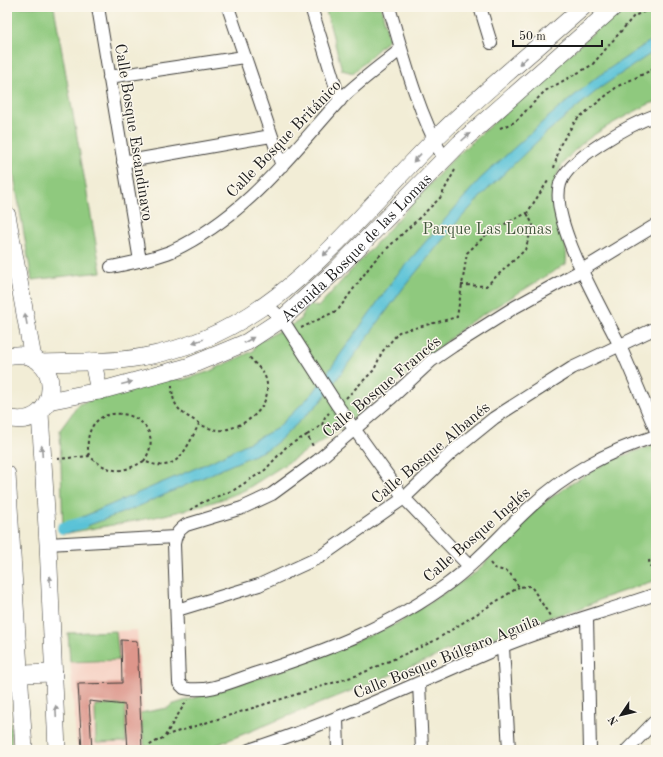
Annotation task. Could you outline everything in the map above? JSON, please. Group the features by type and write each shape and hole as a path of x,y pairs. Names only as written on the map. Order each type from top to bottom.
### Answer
{"street":[{"name":"Calle Bosque Escandinavo","path":"98,7 140,261"},
{"path":"228,7 244,58 282,166"},
{"path":"311,7 340,101"},
{"path":"389,7 419,105 434,140 450,163"},
{"path":"480,7 490,43"},
{"name":"Avenida Bosque de las Lomas","path":"7,356 16,354 37,360 93,362 144,357 203,339 267,305 337,243 434,140 477,98 508,73 583,7"},
{"name":"Avenida Bosque de las Lomas","path":"7,418 17,420 27,419 44,407 172,372 212,358 286,326 340,266 450,163 519,90 614,7"},
{"name":"Calle Bosque Británico","path":"111,267 140,261 172,251 218,225 257,193 340,101 401,50"},
{"path":"109,77 244,58"},
{"path":"508,73 519,90"},
{"path":"656,115 602,143 580,158 566,171 560,183 558,199 562,216 582,270 619,345 656,430"},
{"path":"123,162 271,136"},
{"path":"7,215 37,360 47,371 50,380 51,391 44,407 42,461 48,544 58,750"},
{"name":"Calle Bosque Francés","path":"186,525 242,508 272,494 317,460 390,399 431,361 515,306 582,270 656,225"},
{"path":"267,305 286,326 337,405 404,498 469,566"},
{"name":"Calle Bosque Albanés","path":"177,610 259,585 320,557 404,498 452,452 494,418 572,368 656,328"},
{"path":"93,362 99,391"},
{"name":"Calle Bosque Inglés","path":"192,690 202,690 304,658 396,618 444,586 469,566 529,508 574,473 598,458 656,436"},
{"path":"7,474 21,674 24,750"},
{"path":"186,525 179,530 175,537 174,544 179,683 184,688 192,690"},
{"path":"48,544 175,537"},
{"name":"Calle Bosque Búlgaro Aguila","path":"251,750 337,718 503,647 656,594"},
{"path":"587,618 590,750"},
{"path":"503,647 509,750"},
{"path":"21,674 54,673"},
{"path":"418,683 422,750"},
{"path":"337,718 338,750"},
{"path":"627,750 656,720"}],"path":[{"path":"497,129 515,122 544,91 592,65 634,16 655,7"},
{"path":"553,174 560,145 576,120 618,86 656,68"},
{"path":"286,326 338,310 374,261 440,198 450,163"},
{"path":"186,525 185,514 203,502 234,490 259,474 265,470 287,446 322,425 325,417 352,393 374,370 382,352 398,332 457,317 467,253 489,232 527,212 548,180"},
{"path":"461,284 486,286 525,250 533,225 527,212"},
{"path":"172,372 172,397 182,414 210,429 222,430 246,422 258,412 267,398 267,382 261,368 251,359 248,352"},
{"path":"42,461 89,456 104,467 125,471 144,461 148,454 150,446 148,430 136,417 122,413 99,419 92,425 87,443 89,456"},
{"path":"144,461 152,465 167,466 176,461 188,444 199,424"},
{"path":"307,435 314,447 317,460"},
{"path":"482,554 494,568 509,572 519,587"},
{"path":"656,559 649,561 650,566 656,570"},
{"path":"148,750 148,746 165,737 358,675 434,641 519,587 530,586 557,628"},
{"path":"165,737 192,690"}],"shaded area":[{"path":"137,630 146,750 77,750 68,633"}],"green space":[{"path":"7,7 54,7 101,272 32,280 7,136"},
{"path":"325,7 381,7 389,39 353,73 342,70"},
{"name":"Parque Las Lomas","path":"622,7 656,7 656,102 649,104 603,129 574,151 563,165 556,180 554,196 566,247 566,264 469,323 339,430 245,490 223,499 178,512 63,534 60,430 79,404 123,389 172,378 182,380 208,372 253,351 256,343 299,321 309,304 318,307 451,161"},
{"path":"656,444 656,580 606,597 578,610 550,617 493,638 445,651 435,657 204,750 145,750 140,713 168,708 171,705 274,673 338,649 398,623 478,571 531,512 569,485 611,460"},
{"path":"116,631 119,660 70,662 68,633"},
{"path":"7,661 12,750 7,750"},
{"path":"95,705 125,705 126,742 96,743"}],"water":[{"path":"656,37 656,50 600,88 546,133 488,189 458,221 404,287 321,401 281,439 270,448 135,508 68,533 66,524 210,462 276,429 313,393 396,276 480,179 546,119 597,77"}],"building":[{"path":"121,640 137,641 142,750 128,750 125,705 89,701 92,750 82,750 78,684 122,683"}],"waterway":[{"path":"63,528 82,523"}]}
